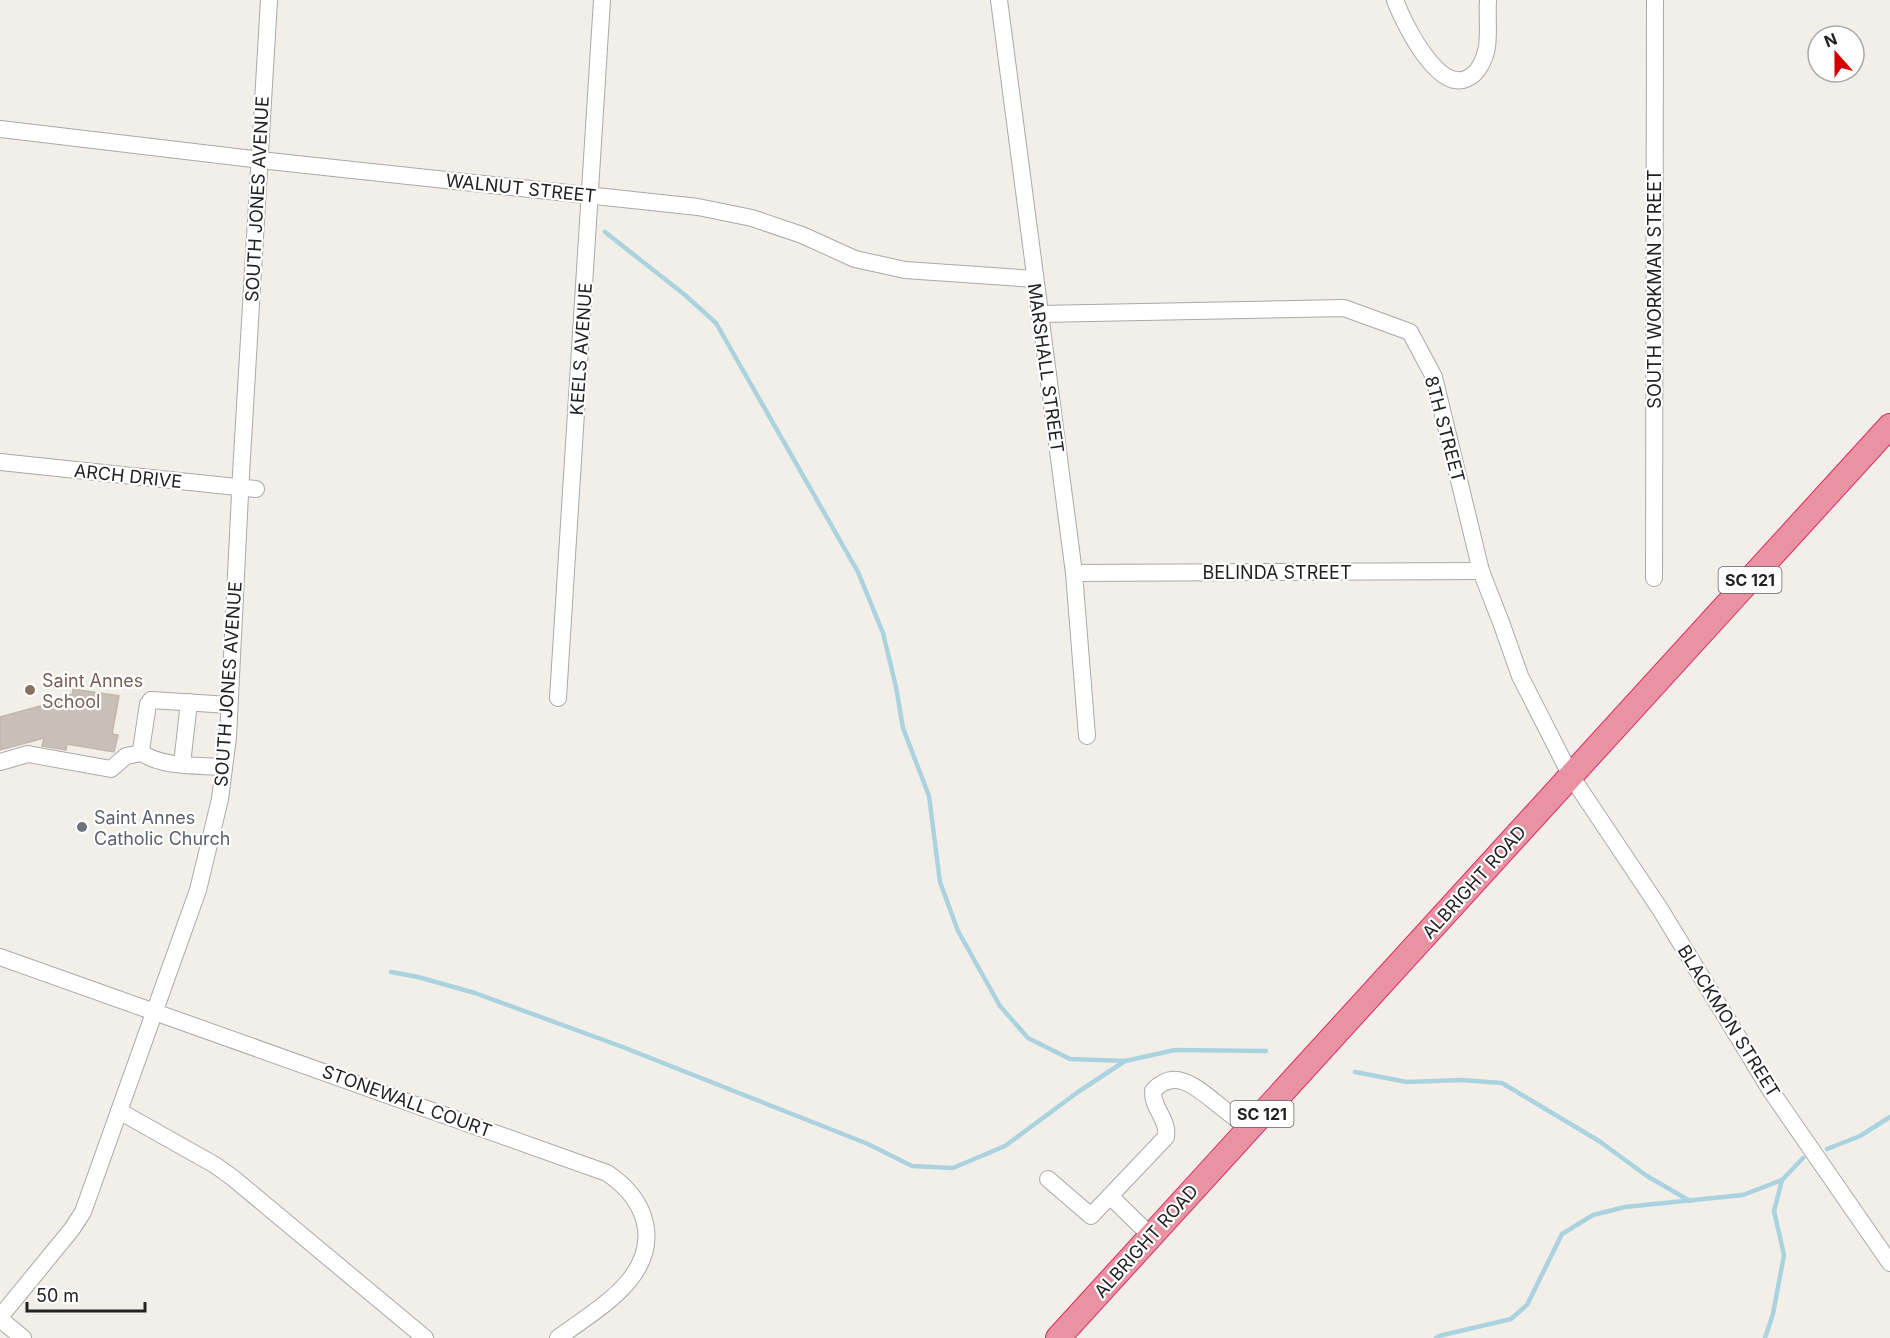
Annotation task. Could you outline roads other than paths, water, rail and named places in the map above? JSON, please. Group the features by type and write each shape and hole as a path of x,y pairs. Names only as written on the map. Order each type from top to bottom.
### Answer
{"highway":[{"name":"ALBRIGHT ROAD","path":"1058,1338 1571,776 1887,436"}],"street":[{"name":"SOUTH JONES AVENUE","path":"0,1318 72,1229 83,1212 198,890 220,799 248,489 260,159 269,0"},
{"name":"KEELS AVENUE","path":"558,698 602,0"},
{"name":"MARSHALL STREET","path":"999,0 1074,573 1088,736"},
{"path":"1395,0 1409,30 1426,57 1437,70 1456,81 1471,78 1481,64 1487,47 1488,0"},
{"name":"SOUTH WORKMAN STREET","path":"1654,578 1655,0"},
{"name":"WALNUT STREET","path":"0,129 698,207 752,218 802,235 855,259 905,270 1035,279"},
{"name":"8TH STREET","path":"1039,314 1344,308 1410,332 1434,377 1481,571 1520,676 1571,776"},
{"name":"ARCH DRIVE","path":"0,462 248,489"},
{"name":"BELINDA STREET","path":"1074,573 1481,571"},
{"path":"224,767 149,759 141,750 147,704 151,700 229,705"},
{"path":"182,764 189,702"},
{"path":"0,762 28,754 111,769 126,756 142,753"},
{"name":"BLACKMON STREET","path":"1571,776 1660,909 1771,1091 1890,1263"},
{"name":"STONEWALL COURT","path":"0,957 607,1173 629,1191 639,1206 647,1234 646,1248 640,1266 630,1281 558,1338"},
{"path":"1048,1179 1091,1216 1166,1137 1167,1129 1152,1099 1153,1091 1159,1084 1176,1080 1195,1086 1249,1129"},
{"path":"119,1111 215,1165 233,1178 425,1338"},
{"path":"1110,1196 1151,1236"},
{"path":"0,1318 23,1338"}],"waterway":[{"path":"605,232 685,295 716,323 858,572 883,633 903,728 929,796 940,882 958,931 1000,1006 1028,1038 1070,1059 1125,1061 1175,1050 1266,1051"},
{"path":"391,972 475,993 620,1046 868,1144 912,1166 953,1168 1005,1146 1078,1092 1125,1061"},
{"path":"1355,1072 1407,1082 1461,1080 1502,1083 1599,1141 1647,1176 1690,1201"},
{"path":"1827,1149 1860,1136 1890,1117"},
{"path":"1436,1338 1511,1319 1527,1305 1562,1234 1593,1215 1625,1207 1743,1195 1782,1180 1803,1158"},
{"path":"1765,1338 1773,1314 1784,1255 1774,1211 1782,1180"}],"place":[{"name":"Saint Annes School","path":"30,690"},
{"name":"Saint Annes Catholic Church","path":"82,827"}]}
